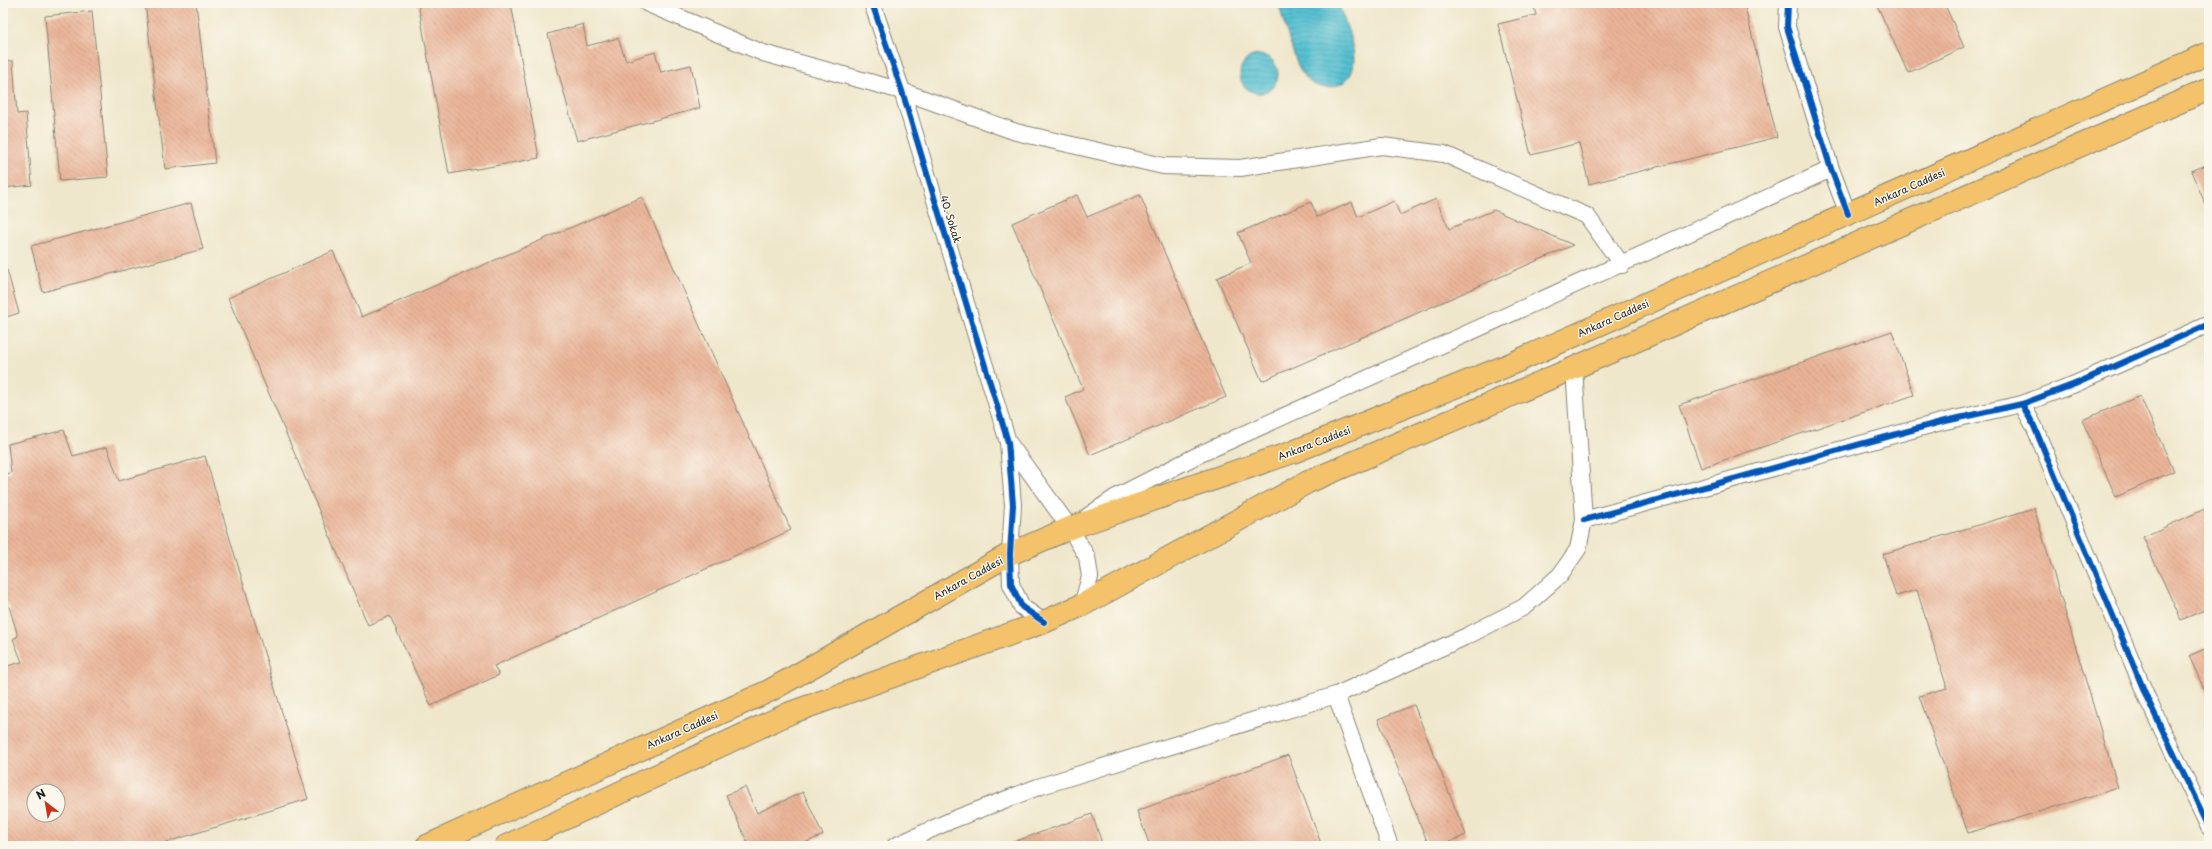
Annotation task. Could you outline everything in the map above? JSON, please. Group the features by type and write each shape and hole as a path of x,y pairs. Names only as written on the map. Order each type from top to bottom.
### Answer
{"highway":[{"name":"Ankara Caddesi","path":"427,846 769,691 1010,554 1070,528 1293,452 1504,367 2209,53"},
{"path":"506,846 790,712 1044,622 1082,605 1308,482 1574,368 2209,89"}],"street":[{"path":"646,3 763,53 902,90 1016,132 1163,166 1240,168 1382,146 1444,154 1587,216 1622,265"},
{"name":"40. Sokak","path":"872,3 902,90 1008,442"},
{"path":"1788,3 1787,27 1831,169 1848,214"},
{"path":"1070,528 1116,497 1198,455 1622,265 1831,169"},
{"path":"1584,520 1941,422 2022,404 2075,384 2209,324"},
{"path":"895,846 952,820 1038,787 1336,694 1467,636 1524,606 1560,575 1578,549 1584,520 1574,368"},
{"path":"2022,404 2034,426 2148,700 2209,827"},
{"path":"1008,442 1070,528 1087,557 1090,577 1082,605"},
{"path":"1008,442 1013,505 1010,554 1011,584 1022,607 1044,622"},
{"path":"1336,694 1390,846"}],"water":[{"path":"1278,3 1338,3 1350,38 1354,63 1351,74 1344,82 1331,87 1320,87 1306,79 1300,70 1293,52"},
{"path":"1259,55 1272,61 1278,74 1272,87 1259,93 1246,87 1240,74 1246,61"}],"building":[{"path":"145,3 196,3 215,163 165,169"},
{"path":"418,3 511,3 539,158 449,174"},
{"path":"1533,3 1744,3 1777,137 1589,184 1579,143 1531,155 1498,24 1536,15"},
{"path":"1876,3 1944,3 1964,47 1908,73"},
{"path":"92,11 108,177 60,181 45,16"},
{"path":"583,24 587,46 618,38 626,61 655,52 661,72 691,65 700,108 577,141 548,34"},
{"path":"3,61 13,61 17,114 26,113 32,185 3,188"},
{"path":"2209,164 2209,212 2191,171"},
{"path":"1077,195 1087,217 1140,195 1226,397 1090,455 1065,397 1083,389 1012,223"},
{"path":"642,197 791,530 494,666 499,675 431,706 390,616 368,625 228,298 333,251 362,317"},
{"path":"1436,199 1449,229 1494,210 1573,245 1262,381 1217,278 1251,263 1238,233 1311,202 1317,217 1352,202 1358,217 1394,201 1400,215"},
{"path":"191,203 203,249 43,292 31,246"},
{"path":"7,270 19,313 3,318 3,271"},
{"path":"1892,331 1914,395 1701,468 1679,405"},
{"path":"2140,396 2174,471 2116,497 2082,420"},
{"path":"64,430 73,456 107,447 119,481 205,456 308,799 154,846 9,846 3,825 3,667 22,662 13,639 18,636 8,603 3,604 3,474 11,473 8,444"},
{"path":"2209,507 2209,608 2181,620 2143,537"},
{"path":"2034,508 2118,788 1968,833 1919,696 1947,688 1917,590 1896,596 1883,554"},
{"path":"2209,647 2209,700 2189,656"},
{"path":"1414,705 1466,835 1440,846 1429,846 1378,719"},
{"path":"1288,755 1322,846 1150,846 1137,811"},
{"path":"745,787 757,813 803,792 823,835 798,846 749,846 726,795"},
{"path":"1092,814 1103,846 1009,846 1008,844"}],"cycle path":[{"path":"872,3 902,91 1008,442 1013,505 1010,554 1011,584 1022,607 1044,622"},
{"path":"1788,3 1787,27 1831,169 1848,214"},
{"path":"1584,520 1941,422 2022,404 2075,384 2209,324"},
{"path":"2022,404 2034,426 2148,700 2209,827"}]}
